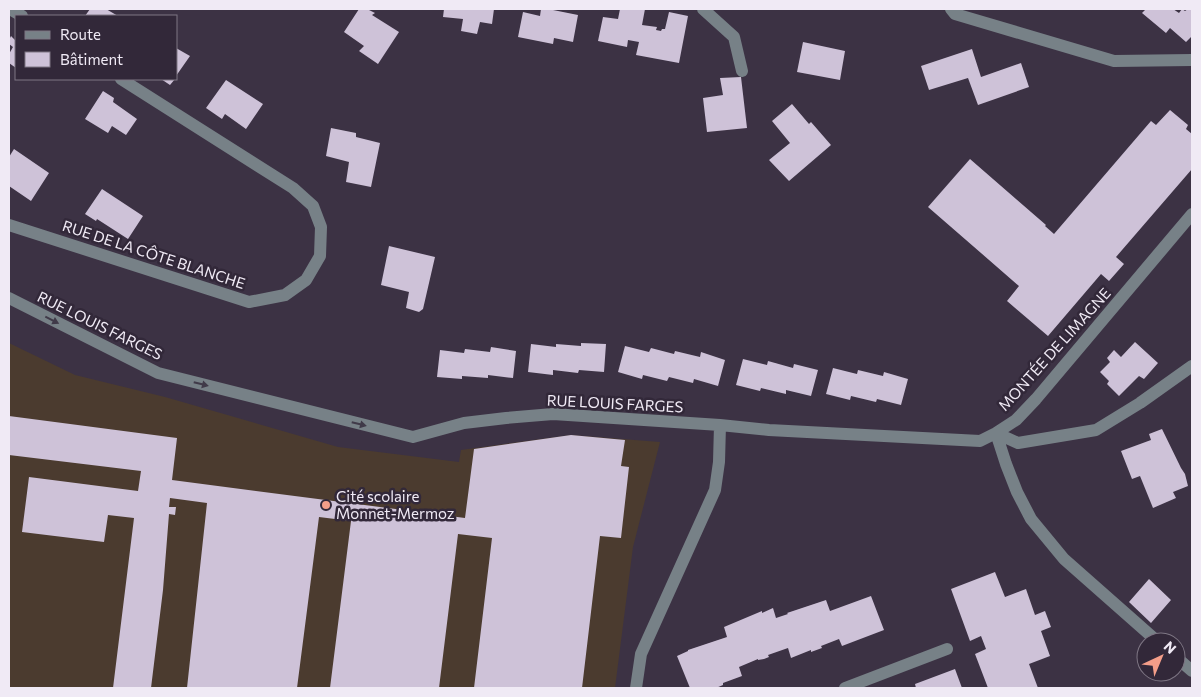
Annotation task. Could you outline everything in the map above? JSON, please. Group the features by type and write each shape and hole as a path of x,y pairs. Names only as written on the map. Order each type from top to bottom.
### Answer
{"street":[{"path":"703,9 734,37 742,71"},
{"path":"951,9 955,14 1114,61 1192,60"},
{"name":"RUE DE LA CÔTE BLANCHE","path":"9,225 249,302 285,295 306,280 320,256 321,227 313,206 293,188 123,80"},
{"name":"MONTÉE DE LIMAGNE","path":"1147,632 1064,559 1031,519 1017,492 996,433 1016,420 1036,399 1192,214"},
{"name":"RUE LOUIS FARGES","path":"9,298 158,373 413,437 464,423 553,414 769,430 980,441 996,433"},
{"path":"996,433 1018,443 1096,430 1140,404 1192,366"},
{"path":"636,688 641,654 715,490 719,462 720,425"},
{"path":"845,688 947,649"}],"shaded area":[{"name":"Cité scolaire Monnet-Mermoz","path":"9,343 75,375 165,397 338,447 459,462 461,450 571,435 660,442 633,547 615,688 9,688"}],"building":[{"path":"90,9 106,9 116,15 86,15"},
{"path":"359,9 367,9 375,13 372,15 399,32 378,64 359,51 364,46 344,32"},
{"path":"444,9 494,9 492,24 480,22 477,34 461,31 463,19 443,17"},
{"path":"541,9 554,9 578,15 573,42 554,38 553,44 518,37 523,12 540,16"},
{"path":"620,9 645,9 642,25 657,27 656,30 661,31 665,29 669,12 688,16 679,63 636,55 639,42 628,40 627,47 598,41 603,17 618,19"},
{"path":"1146,9 1173,9 1179,13 1182,9 1185,11 1192,9 1192,36 1186,42 1170,28 1166,33 1142,13"},
{"path":"11,36 15,40 15,67 9,63 9,54 13,47 9,44"},
{"path":"803,42 845,51 840,80 797,72"},
{"path":"178,49 190,56 178,73"},
{"path":"972,49 981,77 1021,63 1029,87 978,105 968,78 929,90 921,66"},
{"path":"741,77 747,128 707,132 703,98 723,95 720,78"},
{"path":"162,80 174,80 170,85"},
{"path":"226,80 263,104 246,129 225,114 222,119 206,108"},
{"path":"103,91 114,98 113,102 137,119 126,135 112,126 108,133 85,119"},
{"path":"792,104 831,145 789,181 769,160 790,143 772,121"},
{"path":"1170,110 1188,125 1186,129 1192,134 1192,169 1116,257 1124,264 1109,281 1101,274 1048,336 1007,301 1019,286 928,207 970,159 1054,234 1151,121 1156,125"},
{"path":"331,128 356,133 356,137 380,143 371,187 346,182 349,162 326,156"},
{"path":"14,149 49,173 31,201 9,186 9,157"},
{"path":"102,189 143,216 128,239 97,219 96,221 85,214"},
{"path":"389,246 435,257 423,309 419,312 406,308 409,292 381,285"},
{"path":"1135,342 1158,363 1144,379 1139,376 1119,396 1107,384 1109,381 1100,372 1110,362 1107,358 1114,350 1121,357"},
{"path":"581,343 606,344 604,372 579,370 578,373 553,370 553,375 528,372 531,344 556,347 556,344 581,346"},
{"path":"625,346 649,352 651,348 674,354 675,351 700,357 701,352 725,360 718,386 694,379 693,383 669,377 667,381 643,375 642,379 618,372"},
{"path":"491,347 516,351 513,378 488,375 488,378 462,376 462,379 437,377 440,350 464,353 465,349 490,352"},
{"path":"743,359 767,365 768,361 793,368 794,364 818,370 811,396 786,390 786,394 761,388 760,391 736,385"},
{"path":"833,368 857,374 858,370 883,376 884,372 908,379 901,405 877,399 876,402 851,396 850,400 826,394"},
{"path":"9,416 177,438 172,480 465,518 474,449 571,435 625,440 621,466 629,467 621,538 600,536 582,688 474,688 492,538 458,534 439,688 330,688 351,521 319,517 297,688 187,688 207,503 170,498 169,507 176,507 175,515 169,514 163,590 151,688 113,688 134,518 108,515 104,542 22,532 29,477 138,491 141,471 9,455"},
{"path":"1162,429 1185,474 1188,486 1173,492 1176,498 1153,508 1140,476 1132,479 1121,451 1151,440 1149,434"},
{"path":"995,572 1005,597 1026,589 1035,615 1045,611 1051,627 1041,631 1050,656 1029,664 1038,688 988,688 975,654 986,649 981,636 970,641 951,589"},
{"path":"1149,579 1171,600 1151,623 1129,602"},
{"path":"871,596 884,630 842,646 839,639 821,646 822,648 791,658 788,648 768,655 769,657 764,659 758,659 739,667 742,676 723,683 723,685 716,688 690,688 677,656 688,650 727,637 724,627 762,611 762,613 773,608 776,618 826,600 830,611"},
{"path":"955,669 962,688 916,688 915,684"}],"place":[{"name":"Cité scolaire Monnet-Mermoz","path":"326,505"}]}
